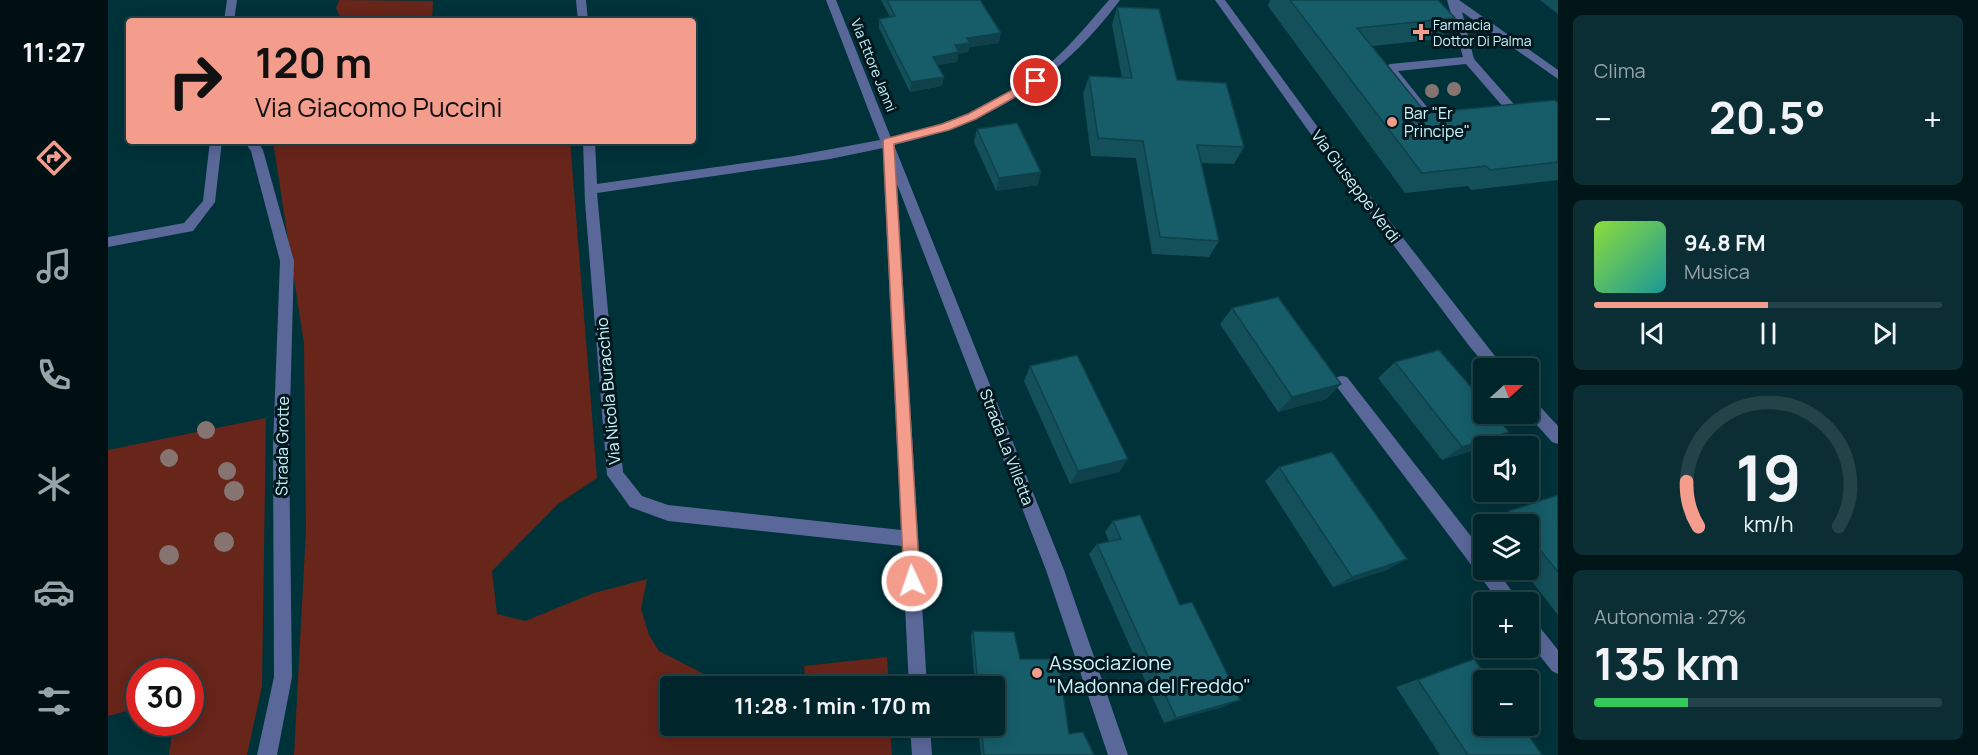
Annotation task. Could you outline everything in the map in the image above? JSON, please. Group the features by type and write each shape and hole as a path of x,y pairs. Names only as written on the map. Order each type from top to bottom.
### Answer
{"street":[{"path":"229,18 232,0"},
{"path":"582,0 583,18"},
{"name":"Via Ettore Janni","path":"831,0 888,142"},
{"path":"591,189 851,152 945,127 972,117 1036,81 1085,34 1115,0"},
{"name":"Via Giuseppe Verdi","path":"1220,0 1329,151 1488,358"},
{"path":"1453,1 1469,60 1514,111 1491,114"},
{"path":"1453,1 1558,75"},
{"path":"1456,118 1432,121 1390,68 1469,60"},
{"path":"888,142 917,676"},
{"name":"Strada La Villetta","path":"888,142 1055,570 1118,755"},
{"path":"108,242 189,227 209,202 216,144"},
{"name":"Strada Grotte","path":"252,144 257,150 287,261 281,446 283,677 267,755"},
{"name":"Via Nicola Buracchio","path":"588,144 615,475 636,502 668,513 910,539"},
{"path":"1342,382 1473,553"},
{"path":"1539,416 1558,437"},
{"path":"1493,580 1503,592"},
{"path":"1539,640 1558,665"},
{"path":"921,736 922,755"}],"shaded area":[{"path":"339,0 433,1 432,18 341,18 336,8"},
{"path":"273,144 570,144 597,478 558,504 492,571 497,614 525,621 594,593 647,579 641,609 649,635 659,651 708,676 660,676 660,736 891,736 892,755 294,755 306,529 304,344"},
{"path":"266,418 262,686 247,755 169,755 171,736 204,736 204,658 126,658 126,711 108,716 108,450"},
{"path":"887,657 888,676 805,676 804,666"}],"building":[{"path":"887,0 980,0 1001,33 967,38 970,43 955,45 959,52 933,57 944,77 911,82 879,19 895,16"},
{"path":"1290,0 1438,0 1455,18 1357,28 1426,113 1555,100 1558,103 1558,162 1490,170 1486,166 1422,173"},
{"path":"1117,7 1159,9 1177,80 1226,83 1244,147 1197,145 1219,241 1160,237 1143,141 1098,138 1089,76 1132,78"},
{"path":"1017,123 1041,172 999,178 977,129"},
{"path":"1278,297 1341,384 1292,397 1232,308"},
{"path":"1439,350 1473,389 1473,424 1502,424 1509,432 1496,436 1473,436 1473,443 1462,447 1395,362"},
{"path":"1077,355 1128,459 1078,471 1030,366"},
{"path":"1332,452 1407,559 1352,577 1279,467"},
{"path":"1558,495 1558,572 1539,549 1539,514 1512,514 1509,511"},
{"path":"1140,515 1180,605 1192,602 1240,700 1176,718 1097,544 1121,539 1113,521"},
{"path":"973,631 1014,632 1020,659 1058,659 1069,734 1083,732 1094,755 984,755 982,736 1005,736 1005,676 977,676"},
{"path":"1474,659 1482,670 1473,670 1473,736 1529,736 1542,755 1468,755 1418,680"}],"place":[{"name":"Farmacia Dottor Di Palma","path":"1421,32"},
{"name":"Bar \"Er Principe\"","path":"1392,122"},
{"name":"Associazione \"Madonna del Freddo\"","path":"1037,673"}],"route":[{"path":"912,581 888,142 945,127 972,117 1036,81"}]}
